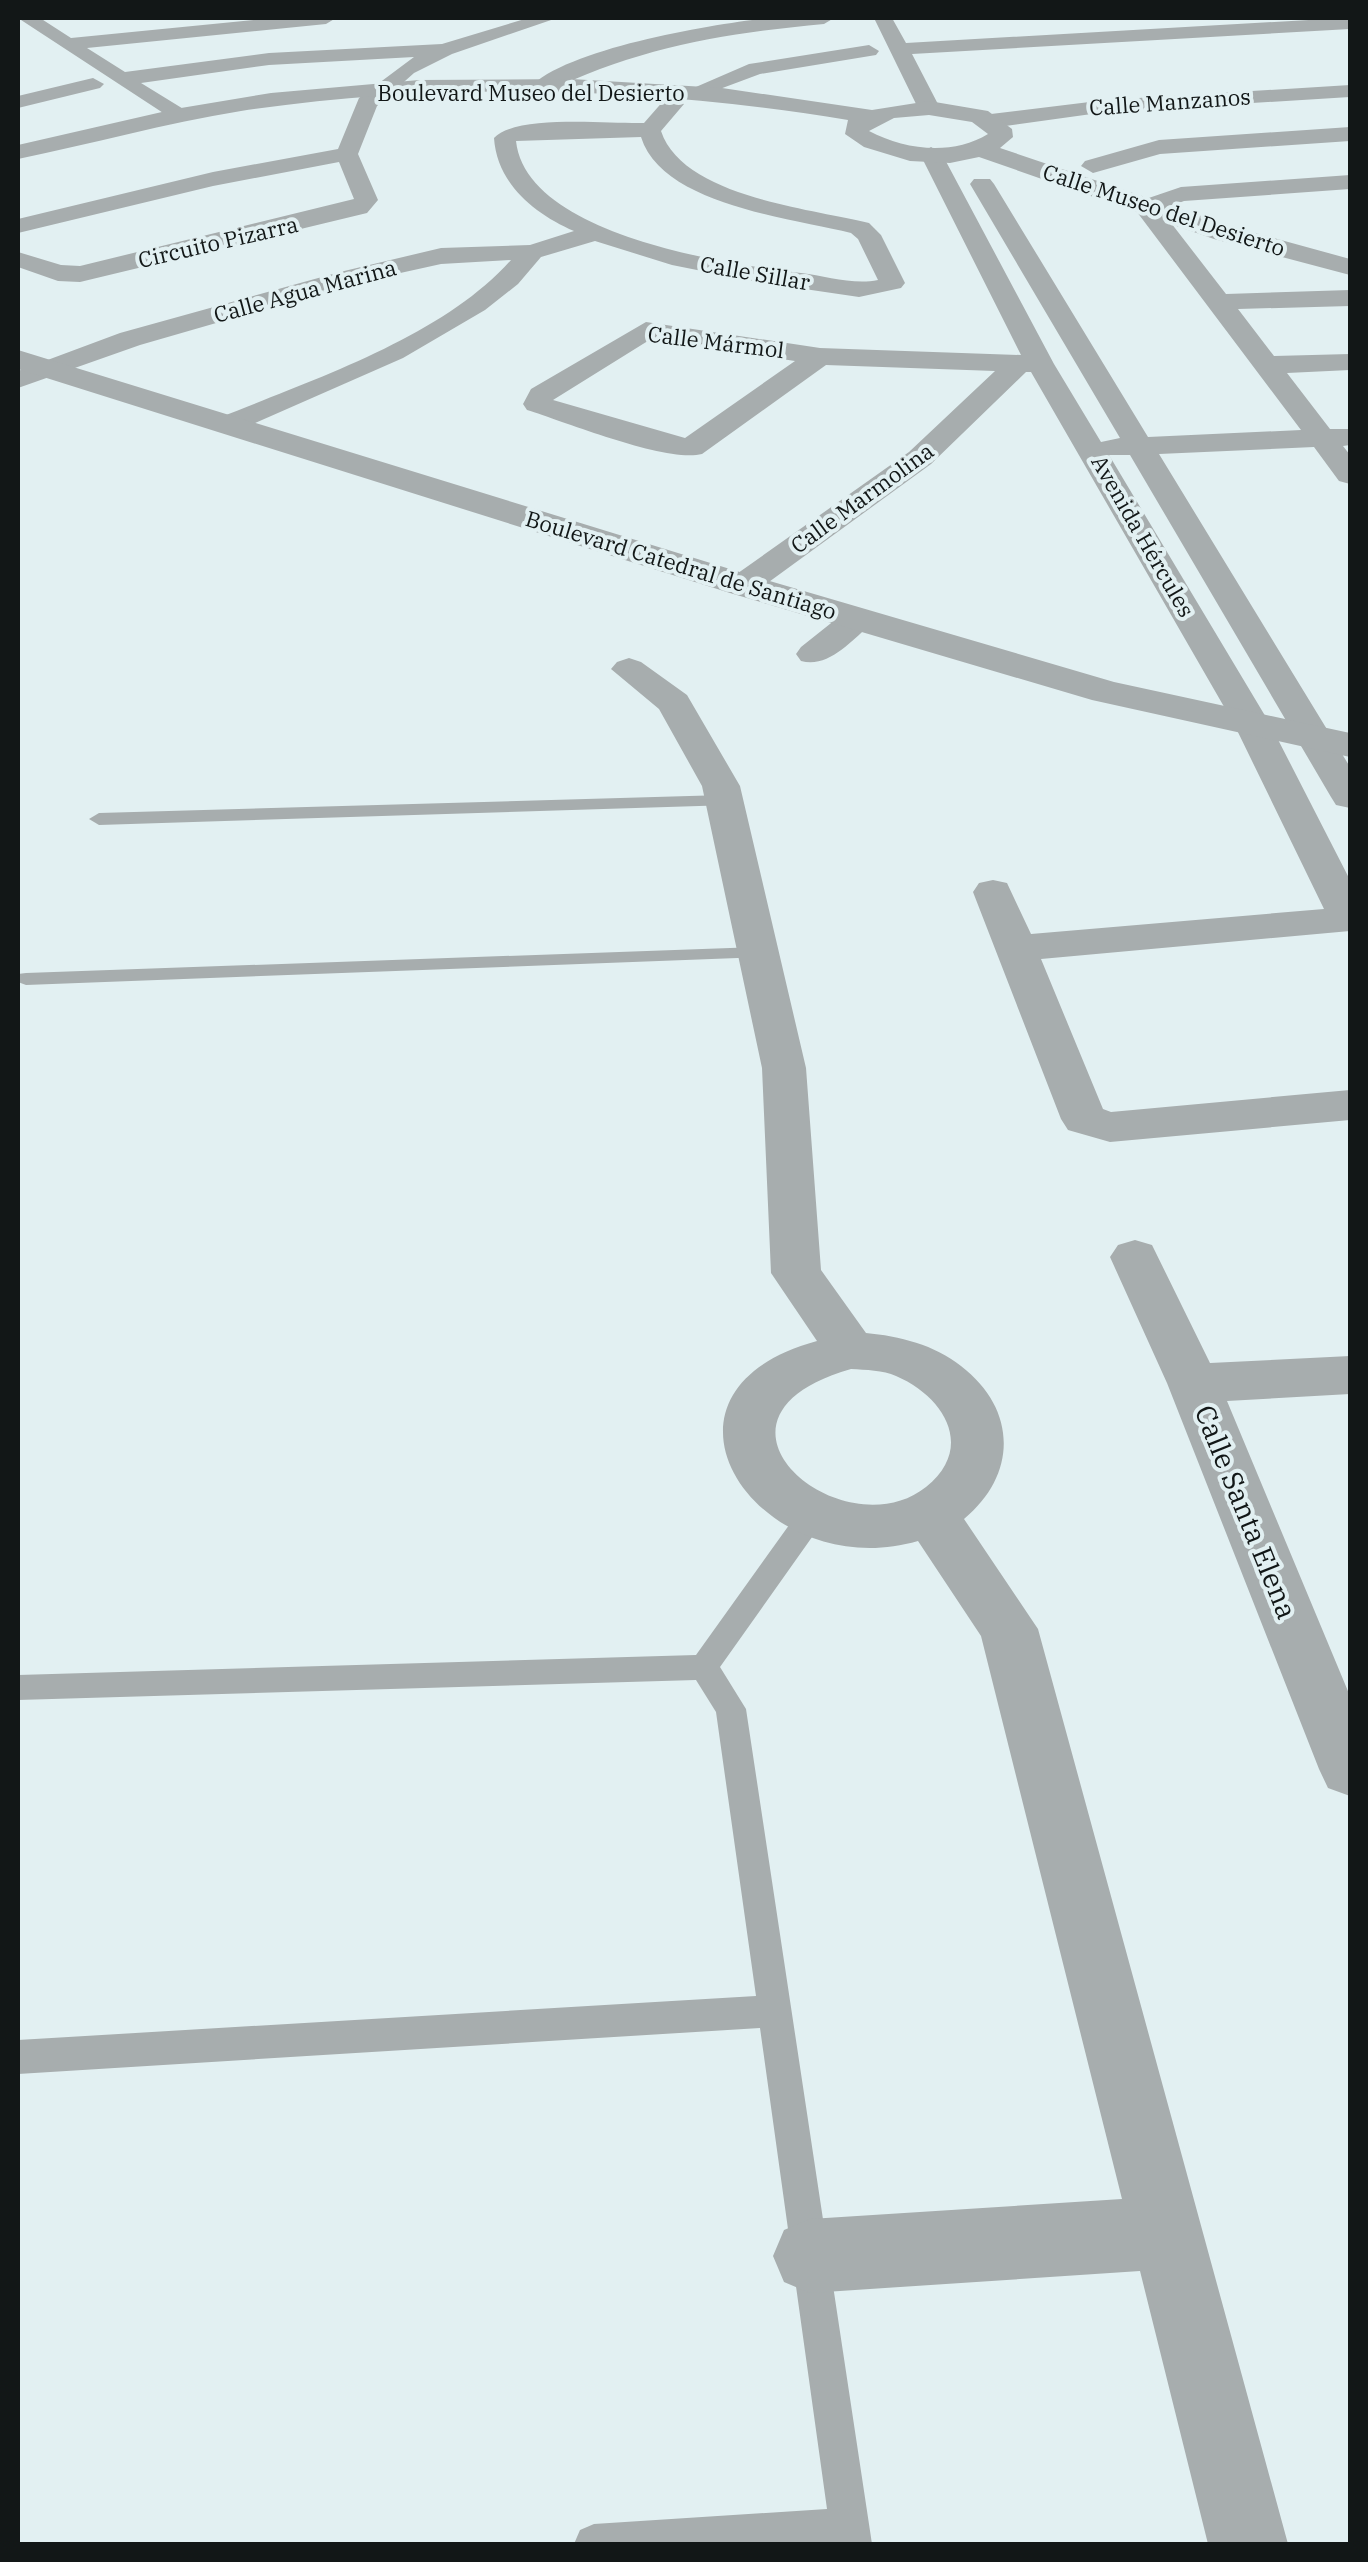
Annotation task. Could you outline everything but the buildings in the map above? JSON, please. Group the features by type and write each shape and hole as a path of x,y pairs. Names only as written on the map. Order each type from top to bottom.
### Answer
{"street":[{"path":"27,18 177,115"},
{"path":"69,44 326,18"},
{"path":"18,226 213,179 346,154 373,97 407,69 446,50 547,18"},
{"path":"540,88 604,57 663,40 824,18"},
{"path":"884,18 928,108"},
{"path":"1002,18 1021,40"},
{"path":"901,49 1350,23"},
{"path":"18,36 150,120"},
{"path":"122,79 226,62 446,50"},
{"path":"650,130 683,99 756,68 868,50"},
{"path":"18,102 93,84"},
{"name":"Boulevard Museo del Desierto","path":"18,152 150,120 274,100 540,88 875,112 928,108 964,112 983,140"},
{"path":"1050,88 1067,110"},
{"name":"Calle Manzanos","path":"983,140 1067,110 1350,90"},
{"name":"Boulevard Museo del Desierto","path":"18,163 191,122 373,97 683,99"},
{"path":"875,112 857,134 872,144 931,154 983,140"},
{"name":"Calle Sillar","path":"532,130 650,130 650,143 664,162 699,184 866,232 892,284 860,288 763,277 686,260 598,232 548,207 519,180 505,154 505,138 532,130"},
{"path":"1093,166 1159,147 1350,134"},
{"name":"Calle Museo del Desierto","path":"983,140 1093,166 1350,244"},
{"name":"Calle Museo del Desierto","path":"983,140 1054,175 1146,207 1350,267"},
{"name":"Avenida Hércules","path":"983,140 979,180 1350,796"},
{"name":"Circuito Pizarra","path":"18,259 58,273 80,274 348,211 366,200 346,154"},
{"name":"Avenida Hércules","path":"931,154 1029,364 1092,448 1252,724 1350,920"},
{"path":"979,180 1054,175"},
{"path":"1350,182 1181,194 1146,207 1268,365 1336,438 1350,475"},
{"name":"Calle Agua Marina","path":"27,369 415,261 464,254 532,252 598,232"},
{"path":"228,424 340,377 422,336 506,284 532,252"},
{"path":"1220,302 1350,298"},
{"name":"Calle Mármol","path":"820,356 691,448 673,446 537,404 541,395 646,330 820,356 1029,364"},
{"path":"1268,365 1350,362"},
{"name":"Calle Marmolina","path":"743,584 920,458 1029,364"},
{"name":"Boulevard Catedral de Santiago","path":"27,369 228,424 856,619 1135,700 1350,745"},
{"path":"1092,448 1336,438"},
{"path":"813,654 856,619"},
{"path":"628,669 674,703 721,786 784,1068 796,1273 851,1350"},
{"path":"993,892 1084,1119 1090,1123 1110,1127 1350,1105"},
{"path":"1017,948 1350,920"},
{"name":"Calle Santa Elena","path":"1136,1257 1329,1662 1350,1769"},
{"path":"851,1350 885,1353 916,1362 948,1381 970,1407 980,1436 976,1467 960,1494 930,1514 892,1526 851,1525 812,1515 778,1494 756,1467 747,1438 752,1408 766,1385 789,1367 818,1355 851,1350"},
{"path":"1193,1383 1350,1376"},
{"path":"930,1514 1009,1628 1248,2544"},
{"path":"810,2256 1167,2234"}],"lane":[{"path":"99,819 724,801"},
{"path":"26,978 758,953"},
{"path":"704,1667 812,1515"},
{"path":"18,1687 704,1667"},
{"path":"594,2544 851,2536 731,1710 704,1667"},
{"path":"18,2058 775,2012"}]}
